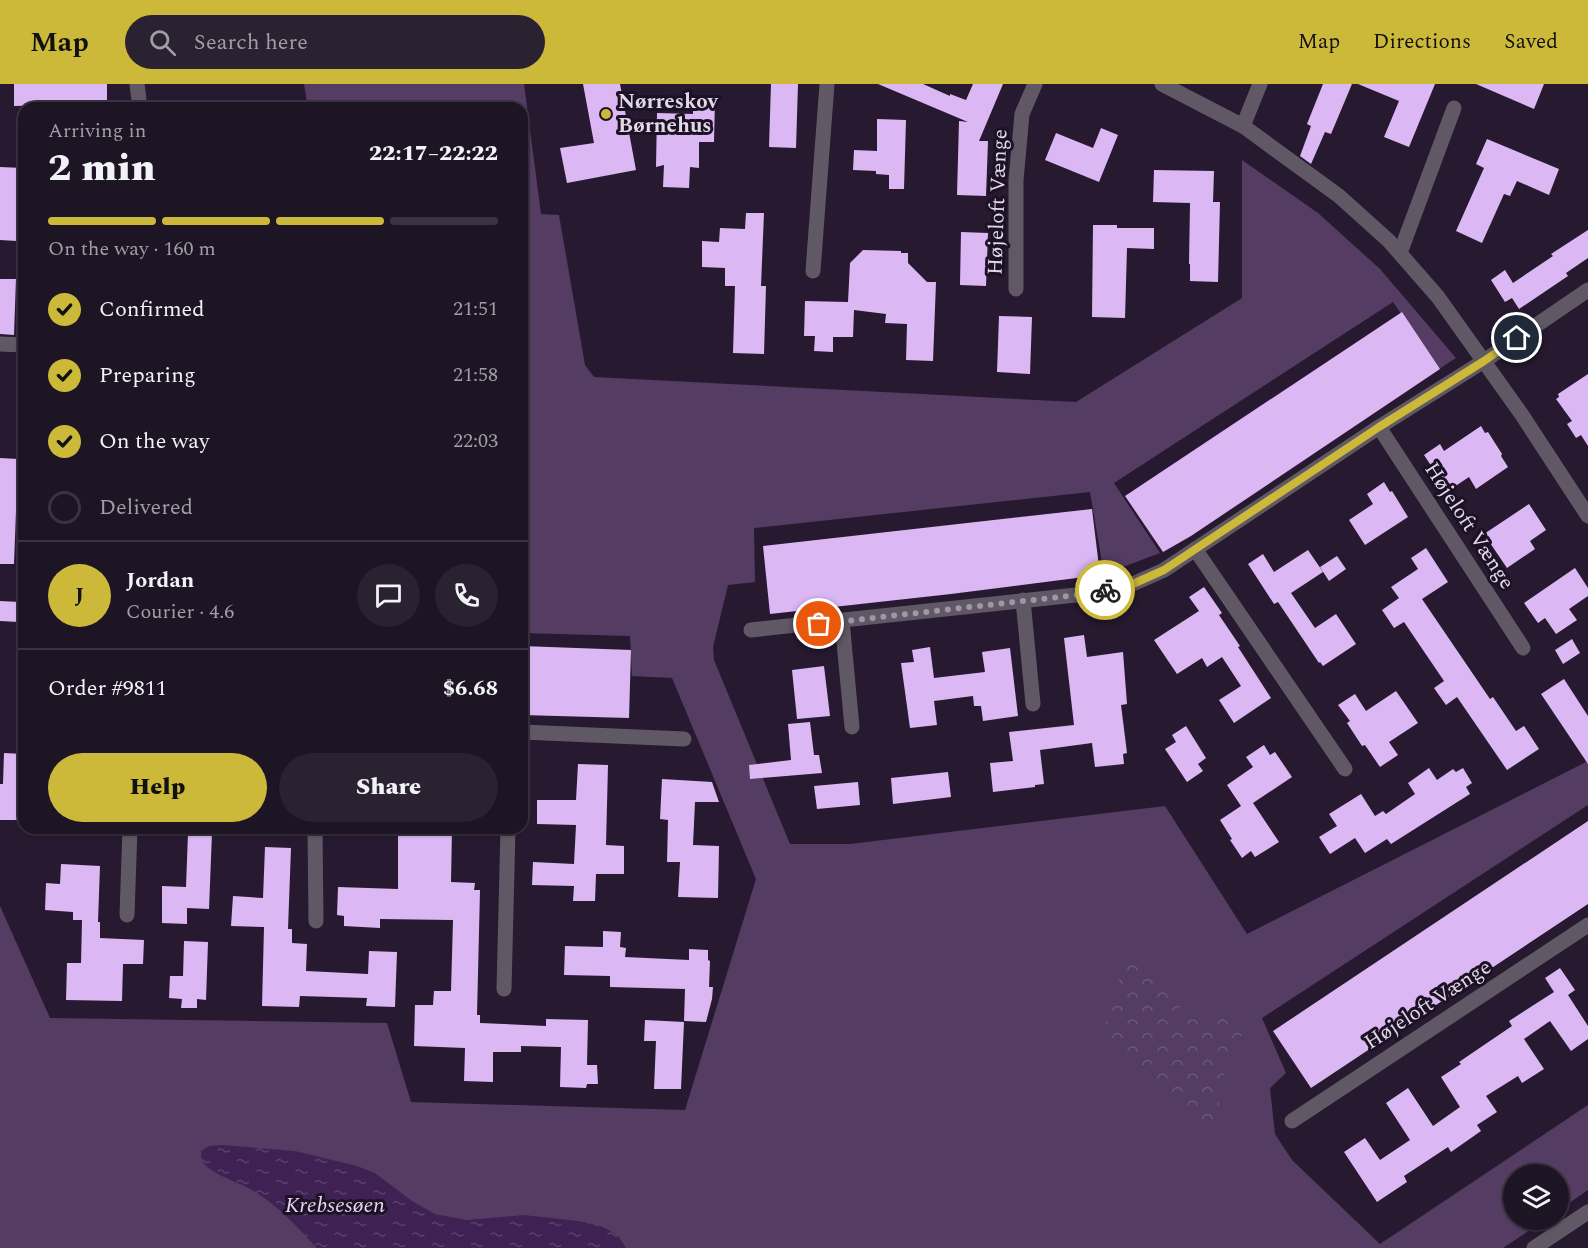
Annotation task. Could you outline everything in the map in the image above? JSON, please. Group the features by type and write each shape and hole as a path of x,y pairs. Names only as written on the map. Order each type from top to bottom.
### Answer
{"street":[{"path":"137,84 139,102"},
{"path":"813,271 827,84"},
{"name":"Højeloft Vænge","path":"1016,289 1016,180 1022,114 1035,84"},
{"path":"1162,84 1243,126 1339,196 1389,241 1438,297 1588,516"},
{"path":"1243,126 1260,84"},
{"path":"1400,253 1454,108"},
{"path":"751,630 1086,594 1135,583 1164,570 1379,427 1587,294"},
{"path":"0,344 18,345"},
{"name":"Højeloft Vænge","path":"1379,427 1523,648"},
{"path":"1195,549 1345,770"},
{"path":"1023,600 1033,704"},
{"path":"842,621 852,727"},
{"path":"528,732 684,739"},
{"path":"127,915 130,834"},
{"path":"315,834 316,921"},
{"path":"504,990 508,834"},
{"name":"Højeloft Vænge","path":"1292,1121 1588,925"},
{"path":"1534,1248 1588,1212"}],"green space":[{"path":"304,84 524,84 526,102 307,102"},
{"path":"528,115 541,214 559,215 585,365 594,377 1076,402 1242,298 1242,160 1318,213 1380,269 1456,358 1439,369 1393,302 1114,483 1160,553 1104,574 1090,492 754,528 755,582 728,585 713,647 714,660 790,844 850,844 1165,806 1247,934 1588,761 1588,805 1262,1018 1286,1073 1270,1088 1275,1134 1292,1160 1380,1244 1588,1105 1588,1190 1569,1203 1569,1164 1503,1164 1503,1230 1530,1230 1503,1248 0,1248 0,906 50,1018 387,1023 411,1102 685,1110 756,879 672,678 632,676 630,636 528,633"},
{"path":"1140,961 1152,964 1161,986 1178,995 1180,1010 1200,1021 1221,1008 1243,1016 1248,1026 1230,1052 1219,1095 1219,1113 1212,1121 1199,1119 1188,1108 1172,1105 1142,1080 1106,1038 1106,1020 1119,983 1119,965"}],"water":[{"name":"Krebsesøen","path":"209,1146 295,1151 357,1166 375,1173 412,1201 435,1214 466,1220 524,1215 598,1225 619,1237 626,1248 317,1248 269,1201 205,1165 201,1151"}],"building":[{"path":"14,84 107,84 107,102 18,102 18,106 14,106"},
{"path":"583,84 620,84 636,170 567,183 560,148 594,143"},
{"path":"771,84 798,84 796,148 769,147"},
{"path":"878,84 923,84 950,96 950,94 966,100 973,84 1003,84 979,141 988,141 986,196 957,195 959,121 968,122"},
{"path":"1323,84 1352,84 1331,134 1325,132 1311,164 1300,156 1311,126 1307,124"},
{"path":"1358,84 1435,84 1409,147 1384,137 1399,101"},
{"path":"1476,84 1544,84 1534,109"},
{"path":"693,98 715,99 714,142 699,142 699,168 690,167 689,188 663,187 664,165 656,167 657,113 693,114"},
{"path":"877,119 906,120 904,189 889,189 889,175 876,174 876,171 853,170 854,150 877,151"},
{"path":"1101,128 1118,135 1099,182 1045,160 1056,133 1093,148"},
{"path":"1487,139 1559,169 1549,195 1517,181 1510,196 1504,194 1482,243 1456,231 1484,168 1476,164"},
{"path":"0,167 18,168 17,241 0,240"},
{"path":"1154,170 1214,171 1213,202 1220,202 1218,282 1190,281 1190,203 1153,202"},
{"path":"746,213 764,213 761,286 766,286 764,354 733,353 735,286 725,286 725,268 702,267 702,241 719,242 720,228 745,229"},
{"path":"1093,225 1117,225 1117,228 1154,228 1154,249 1127,248 1125,318 1092,317"},
{"path":"1588,230 1588,258 1566,273 1568,276 1519,309 1512,298 1505,302 1491,280 1505,270 1513,283"},
{"path":"961,232 988,233 986,286 960,285"},
{"path":"863,250 908,253 908,263 927,282 936,282 933,361 906,360 907,324 885,323 886,314 854,310 853,337 833,337 833,352 814,351 815,336 804,336 805,301 848,302 850,263"},
{"path":"0,279 16,279 14,335 0,334"},
{"path":"1402,312 1440,369 1191,536 1163,552 1125,496"},
{"path":"999,316 1032,317 1030,374 997,372"},
{"path":"1588,374 1588,446 1581,435 1576,438 1567,424 1572,421 1556,399 1559,397 1558,394"},
{"path":"1481,426 1485,433 1488,432 1508,467 1476,489 1469,477 1448,491 1424,455 1440,444 1444,451"},
{"path":"0,458 18,459 14,564 0,564"},
{"path":"1384,482 1408,517 1365,545 1349,520 1373,504 1367,494"},
{"path":"1529,504 1546,530 1530,541 1535,549 1507,568 1484,534"},
{"path":"1092,509 1100,575 770,614 763,546"},
{"path":"1426,548 1448,582 1422,599 1490,699 1493,697 1516,731 1524,726 1539,749 1507,770 1457,697 1446,705 1434,688 1444,681 1404,622 1394,628 1382,610 1399,598 1391,587 1418,569 1411,558"},
{"path":"1308,550 1323,572 1291,593 1315,628 1336,614 1356,644 1323,666 1278,602 1274,604 1248,564 1263,554 1274,572"},
{"path":"1337,556 1346,569 1329,581 1320,567"},
{"path":"1575,568 1588,588 1588,596 1569,609 1577,620 1556,634 1545,618 1538,623 1524,603"},
{"path":"1204,587 1222,613 1219,615 1271,698 1234,723 1219,700 1241,686 1222,657 1207,667 1202,658 1177,674 1154,640 1199,611 1189,597"},
{"path":"0,601 18,602 18,622 0,621"},
{"path":"1084,635 1087,657 1123,652 1127,704 1121,705 1127,753 1123,754 1124,764 1095,767 1092,743 1040,750 1044,784 993,792 990,763 1013,761 1009,732 1074,725 1064,638"},
{"path":"1572,639 1580,653 1563,664 1555,650"},
{"path":"528,646 631,650 629,718 528,715"},
{"path":"930,647 934,678 985,672 982,652 1010,648 1018,716 983,721 981,706 974,706 973,696 934,701 937,725 910,728 901,663 914,662 912,650"},
{"path":"824,666 830,716 797,719 792,670"},
{"path":"1564,679 1588,716 1588,764 1541,694"},
{"path":"1396,691 1418,723 1389,742 1398,755 1380,767 1365,745 1362,746 1347,723 1350,721 1338,705 1355,694 1366,711"},
{"path":"810,722 814,755 819,755 822,773 750,779 749,765 791,760 788,724"},
{"path":"1186,726 1206,758 1198,764 1203,771 1187,782 1165,749 1176,742 1172,735"},
{"path":"1264,745 1270,755 1275,752 1292,777 1253,803 1279,842 1255,857 1251,851 1242,858 1220,820 1241,806 1227,785 1253,767 1246,757"},
{"path":"4,753 18,754 18,820 0,820 0,784 3,784"},
{"path":"578,764 608,765 606,845 624,846 624,874 596,874 595,901 573,901 574,886 532,885 533,862 574,864 576,825 537,824 537,800 576,800"},
{"path":"1429,768 1437,780 1453,769 1456,772 1463,768 1472,783 1466,787 1470,794 1391,844 1387,839 1365,853 1355,838 1330,854 1319,837 1337,826 1329,814 1361,794 1375,816 1383,811 1386,814 1415,794 1408,783"},
{"path":"948,772 951,797 893,804 891,778"},
{"path":"662,779 712,782 719,802 695,802 693,845 719,846 718,898 678,897 680,862 667,862 668,820 660,819"},
{"path":"858,782 860,805 817,809 814,786"},
{"path":"1588,821 1588,904 1311,1088 1273,1031"},
{"path":"188,834 212,834 209,909 187,908 187,924 162,923 162,886 186,887"},
{"path":"398,834 452,834 451,882 475,883 474,890 480,890 477,1015 480,1015 480,1023 546,1026 546,1019 588,1020 587,1065 597,1065 598,1084 587,1084 586,1088 560,1087 561,1047 521,1046 521,1052 493,1052 493,1082 464,1081 465,1048 414,1046 415,1005 433,1005 434,991 451,991 453,920 380,919 380,928 344,926 344,916 337,915 338,887 398,889"},
{"path":"265,847 291,848 288,929 292,929 292,943 307,944 306,971 368,974 369,951 397,952 395,1007 366,1006 367,998 300,996 299,1007 262,1006 264,927 231,926 233,896 263,898"},
{"path":"61,864 100,866 98,922 100,922 100,938 144,940 143,964 123,964 122,1001 66,1000 67,963 81,963 82,920 73,920 73,912 45,910 46,883 60,884"},
{"path":"603,931 621,932 620,947 626,948 625,957 689,960 689,949 708,950 709,987 713,987 706,1022 684,1021 685,989 610,987 610,976 564,975 565,946 603,947"},
{"path":"184,941 208,942 206,1000 197,999 197,1008 181,1008 182,999 169,998 170,976 183,976"},
{"path":"1560,968 1575,990 1568,995 1588,1026 1588,1039 1571,1051 1550,1021 1524,1039 1544,1069 1522,1083 1518,1076 1486,1096 1497,1112 1477,1125 1481,1131 1451,1152 1448,1147 1404,1176 1407,1182 1377,1202 1344,1152 1365,1138 1380,1160 1410,1140 1386,1103 1408,1088 1433,1126 1460,1107 1441,1077 1512,1026 1509,1021 1554,992 1545,978"},
{"path":"645,1020 684,1022 681,1089 654,1089 656,1041 644,1041"}],"way so far":[{"path":"819,624 1105,590"}],"place":[{"name":"Nørreskov Børnehus","path":"606,114"}],"route":[{"path":"1105,590 1135,583 1164,570 1517,338"}]}
